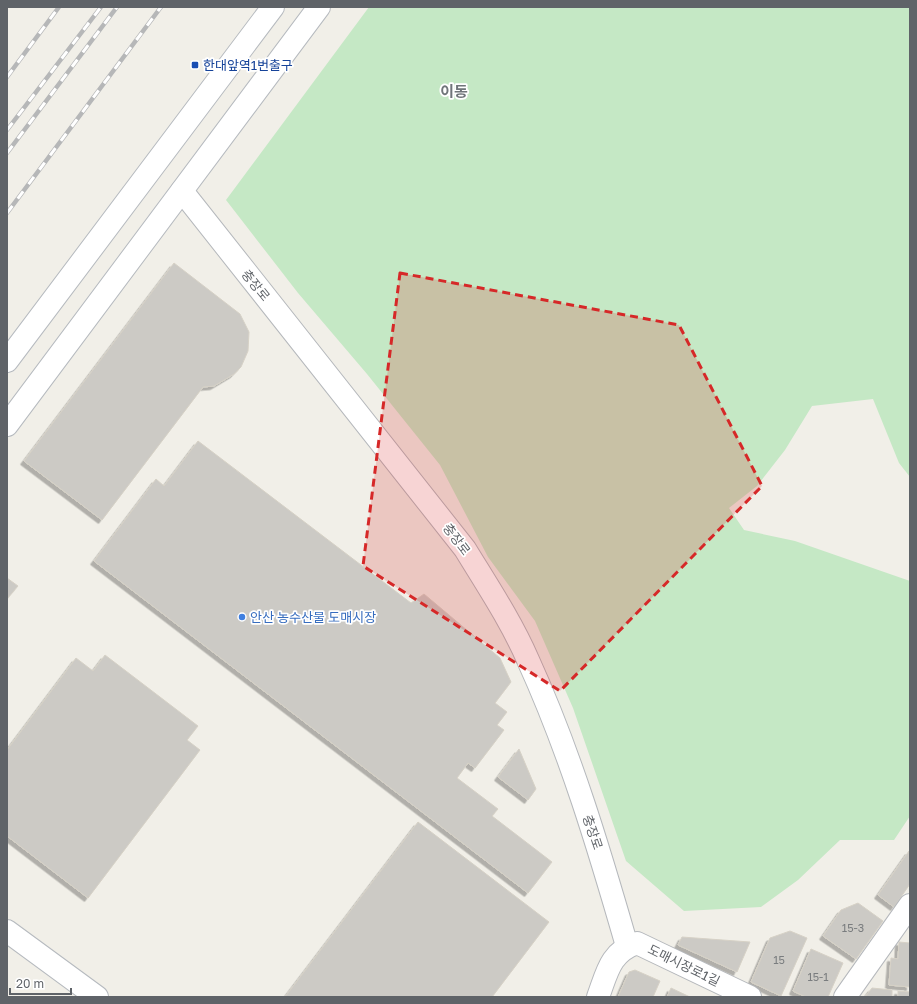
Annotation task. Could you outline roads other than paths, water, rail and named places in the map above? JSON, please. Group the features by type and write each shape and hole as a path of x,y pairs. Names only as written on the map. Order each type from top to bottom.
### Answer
{"street":[{"path":"7,361 273,7"},
{"path":"7,425 319,7"},
{"name":"충장로","path":"182,191 465,549 499,604 528,659 569,760 599,850 627,946"},
{"path":"845,997 910,905"},
{"path":"7,931 97,997"},
{"name":"도매시장로1길","path":"627,946 637,943 750,997"},
{"path":"598,997 613,958 627,946"}],"railway":[{"path":"7,77 59,7"},
{"path":"7,130 101,7"},
{"path":"7,153 117,7"},
{"path":"7,213 161,7"}],"place":[{"name":"한대앞역1번출구","path":"195,65"},
{"name":"안산 농수산물 도매시장","path":"242,617"}],"district":[{"name":"이동","path":"454,92"}]}
